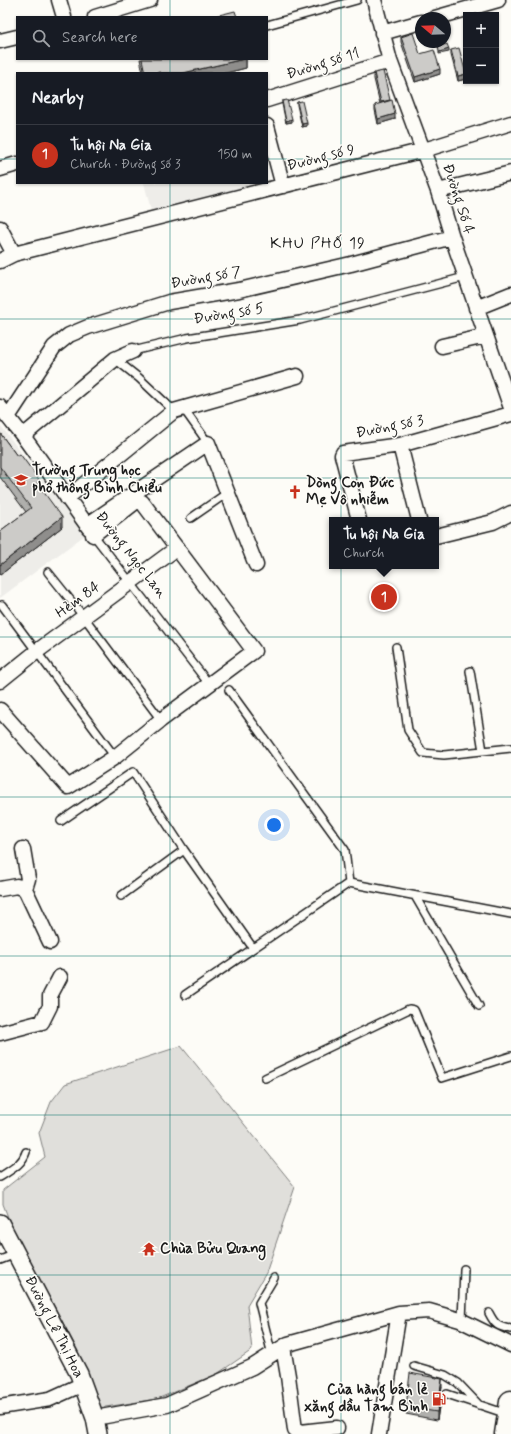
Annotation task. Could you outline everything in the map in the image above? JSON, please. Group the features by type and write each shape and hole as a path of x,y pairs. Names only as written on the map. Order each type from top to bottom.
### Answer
{"street":[{"path":"59,0 64,16"},
{"path":"98,16 150,0"},
{"name":"Đường Số 4","path":"374,0 390,61 424,150 465,278 511,408"},
{"path":"451,13 498,0"},
{"path":"382,33 415,24"},
{"path":"0,41 16,37"},
{"name":"Đường số 11","path":"268,100 390,61"},
{"name":"Đường số 9","path":"0,261 14,254 424,150 511,123"},
{"path":"268,130 283,186"},
{"path":"0,169 16,164"},
{"path":"438,191 511,173"},
{"path":"0,228 14,254"},
{"name":"Đường số 7","path":"4,412 54,347 69,335 88,327 168,302 239,290 351,264 452,237"},
{"path":"476,308 511,294"},
{"path":"442,346 486,336"},
{"name":"Đường số 5","path":"23,436 115,359 133,351"},
{"path":"68,498 179,409 297,376"},
{"name":"Đường Ngọc Lan","path":"4,412 23,436 89,529"},
{"name":"Đường số 3","path":"358,517 342,454 343,453 400,445 511,414"},
{"path":"89,529 208,443 256,565"},
{"path":"400,445 417,517"},
{"path":"0,710 68,787 115,757 161,720 254,651 140,500 89,529"},
{"path":"439,535 494,522 511,514"},
{"name":"Hẻm 84","path":"0,681 36,652 177,548"},
{"path":"23,849 28,879 25,889 50,942"},
{"path":"0,889 17,886 25,889"},
{"path":"0,1033 42,1022 50,1006 50,996 60,977"},
{"name":"Đường Lê Thị Hoa","path":"0,1223 79,1374 96,1426"},
{"path":"96,1426 167,1404 252,1367 288,1344 398,1313 429,1311 462,1321 511,1345"},
{"path":"379,1434 398,1313"},
{"path":"278,1351 288,1376 295,1430 300,1432 337,1428"},
{"path":"0,1407 50,1399 83,1384"}],"lane":[{"path":"268,25 357,0"},
{"name":"Đường số 5","path":"133,351 187,338 300,320 465,278"},
{"path":"115,359 179,409 208,443"},
{"path":"191,518 227,492"},
{"name":"Đường Ngọc Lan","path":"89,529 209,684"},
{"path":"48,572 84,617 161,720"},
{"path":"2,605 115,757"},
{"path":"396,647 408,730 423,753 444,755 511,748"},
{"path":"470,671 483,751"},
{"path":"229,690 345,850 349,883"},
{"path":"61,821 132,772 184,850 253,948"},
{"path":"121,896 184,850"},
{"path":"185,995 349,883 511,914"},
{"path":"415,896 479,1006"},
{"path":"266,1078 409,1009 416,1012 442,1078 511,1056"},
{"path":"0,1177 18,1165 24,1159 26,1152"},
{"path":"0,1260 16,1254"},
{"path":"462,1321 464,1269"},
{"path":"274,1278 259,1303 278,1351"},
{"path":"489,1313 494,1322 500,1327 511,1329"},
{"path":"414,1366 446,1374 458,1383 479,1405"},
{"path":"447,1394 509,1416"}],"shaded area":[{"path":"144,184 256,184 151,210"},
{"name":"Trường Trung học phổ thông Bình Chiểu","path":"0,425 85,535 0,598"},
{"name":"Chùa Bửu Quang","path":"181,1046 295,1187 266,1273 247,1305 252,1350 217,1374 157,1399 99,1408 77,1349 11,1225 3,1204 3,1190 45,1157 39,1133 51,1102 65,1084"}],"building":[{"path":"235,11 237,16 215,16"},
{"path":"413,33 415,48 418,48 420,54 434,50 440,69 415,77 401,37"},
{"path":"438,48 449,49 439,52"},
{"path":"459,48 463,63 463,75 458,76 451,50"},
{"path":"142,60 240,60 187,72 145,72"},
{"path":"383,71 390,100 381,102 374,73"},
{"path":"287,100 292,119 286,121 282,101"},
{"path":"392,100 395,114 378,119 375,105"},
{"path":"302,101 307,123 302,124 297,102"},
{"path":"0,433 17,456 20,454 40,481 37,483 62,517 0,565 0,531 31,508 0,467"},
{"path":"410,1373 442,1379 437,1412 406,1407"}],"place":[{"name":"Trường Trung học phổ thông Bình Chiểu","path":"21,480"},
{"name":"Dòng Con Đức Mẹ Vô nhiễm","path":"295,492"},
{"name":"Tu hội Na Gia","path":"384,597"},
{"name":"Chùa Bửu Quang","path":"149,1249"},
{"name":"Của hàng bán lẻ xăng dầu Tam Bình","path":"439,1399"}],"district":[{"name":"KHU PHỐ 19","path":"318,243"}]}
